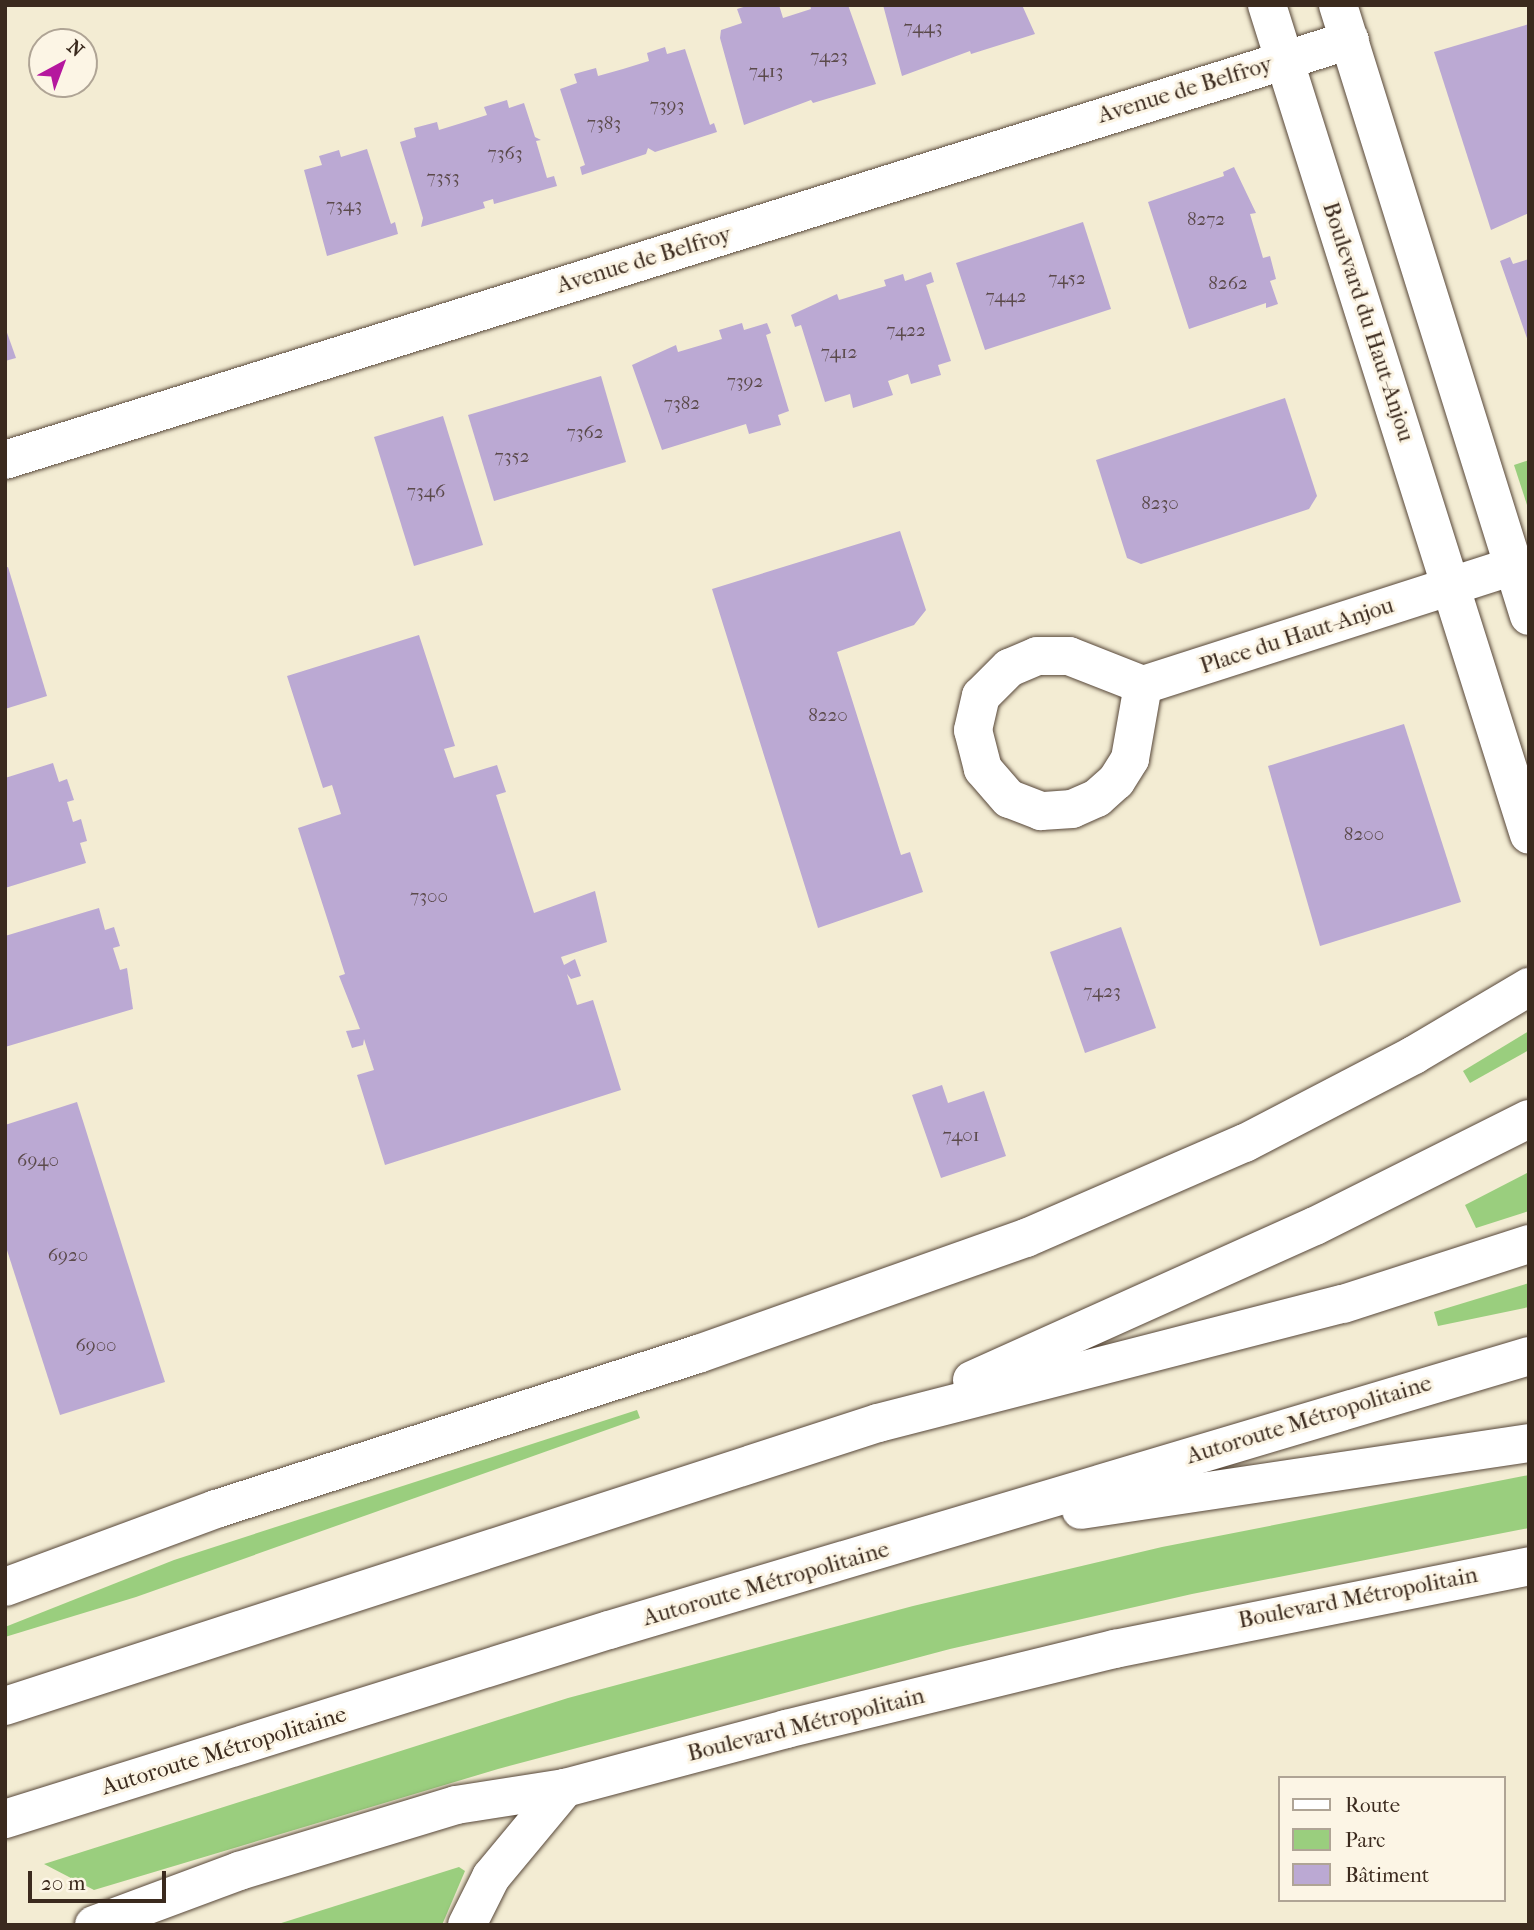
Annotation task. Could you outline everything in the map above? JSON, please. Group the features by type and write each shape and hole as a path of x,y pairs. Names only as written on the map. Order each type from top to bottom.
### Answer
{"main road":[{"name":"Boulevard du Haut-Anjou","path":"1266,5 1529,835"},
{"path":"1283,59 1344,22 1529,616"},
{"name":"Avenue de Belfroy","path":"5,460 1283,59"},
{"path":"1451,586 1513,566"},
{"name":"Place du Haut-Anjou","path":"1143,685 1451,586"},
{"path":"1037,656 1069,656 1143,685 1130,759 1097,798 1072,809 1041,811 1009,799 983,769 973,730 981,696 1009,668 1037,656"},
{"path":"5,1587 216,1509 710,1350 1026,1238 1245,1143 1414,1055 1529,987"},
{"path":"878,1423 1315,1226 1529,1119"},
{"path":"5,1706 878,1423 1343,1304 1529,1244"},
{"name":"Autoroute Métropolitaine","path":"5,1819 609,1630 958,1529 1529,1356"},
{"path":"958,1529 1529,1443"},
{"name":"Boulevard Métropolitain","path":"94,1925 148,1919 239,1871 456,1805 565,1788 1010,1673 1381,1592 1529,1566"},
{"path":"467,1925 491,1877 565,1788"}],"green space":[{"path":"1529,460 1529,511 1514,465"},
{"path":"1529,1031 1529,1050 1470,1083 1463,1071"},
{"path":"1529,1172 1529,1211 1476,1228 1465,1205"},
{"path":"1529,1283 1529,1307 1438,1326 1434,1312"},
{"path":"637,1410 640,1418 136,1597 5,1637 5,1627 174,1560"},
{"path":"1529,1475 1529,1528 1192,1594 950,1649 498,1769 94,1890 44,1864 568,1698 913,1606 1162,1547"},
{"path":"459,1867 465,1871 442,1925 275,1925"}],"building":[{"path":"750,5 779,5 783,18 811,9 810,5 848,5 876,84 813,103 811,100 744,125 720,38 721,30 742,23 737,9"},
{"path":"883,5 1022,5 1035,34 971,54 970,51 902,76"},
{"path":"1529,24 1529,213 1491,230 1434,52"},
{"path":"665,47 667,54 685,49 710,125 714,123 717,132 655,152 648,148 646,154 582,175 580,167 585,165 560,89 577,83 574,74 596,68 598,76 623,69 649,61 647,53"},
{"path":"507,100 509,108 524,103 535,137 541,140 536,141 547,178 554,176 557,186 494,204 493,199 483,202 485,208 421,227 423,218 400,142 416,137 414,128 437,122 439,130 487,115 484,107"},
{"path":"367,149 391,224 395,222 398,234 327,256 304,170 322,165 319,156 339,150 341,157"},
{"path":"1234,167 1256,213 1250,214 1263,258 1270,256 1276,279 1270,281 1278,304 1266,308 1266,303 1189,329 1148,202 1224,176 1223,172"},
{"path":"1083,222 1111,309 985,350 956,263"},
{"path":"1510,257 1513,264 1529,259 1529,344 1500,261"},
{"path":"931,272 934,282 926,285 951,361 938,365 941,375 911,384 908,374 888,381 893,395 853,408 850,394 825,402 801,325 795,327 791,315 837,294 839,300 886,286 884,280 903,274 905,281"},
{"path":"742,323 744,330 767,323 771,333 766,335 789,411 778,415 781,425 749,434 746,424 662,450 632,365 676,345 678,352 722,339 719,330"},
{"path":"5,327 16,358 5,361"},
{"path":"601,376 626,462 494,501 468,415"},
{"path":"1285,398 1317,496 1309,509 1141,564 1127,558 1096,460"},
{"path":"443,416 483,545 414,566 374,437"},
{"path":"900,531 926,610 914,625 837,652 901,855 910,852 923,892 818,928 712,589"},
{"path":"8,567 47,696 5,709 5,568"},
{"path":"419,635 455,746 444,749 454,778 497,765 506,792 496,795 534,913 595,891 607,942 561,957 564,965 575,959 581,976 571,979 567,974 577,1005 593,1000 621,1090 385,1165 357,1075 374,1070 364,1039 363,1045 352,1048 346,1031 360,1029 339,976 345,974 298,828 341,814 332,785 323,788 287,676"},
{"path":"1404,724 1461,902 1320,946 1268,766"},
{"path":"53,763 59,782 67,779 74,800 67,802 73,822 81,819 87,841 80,843 86,863 5,888 5,778"},
{"path":"99,908 105,930 114,927 120,946 113,948 120,970 127,968 133,1009 5,1047 5,936"},
{"path":"1121,927 1156,1028 1085,1053 1050,952"},
{"path":"942,1085 948,1103 984,1091 1006,1156 941,1178 912,1095"},
{"path":"77,1102 165,1382 60,1415 5,1244 5,1125"}]}
